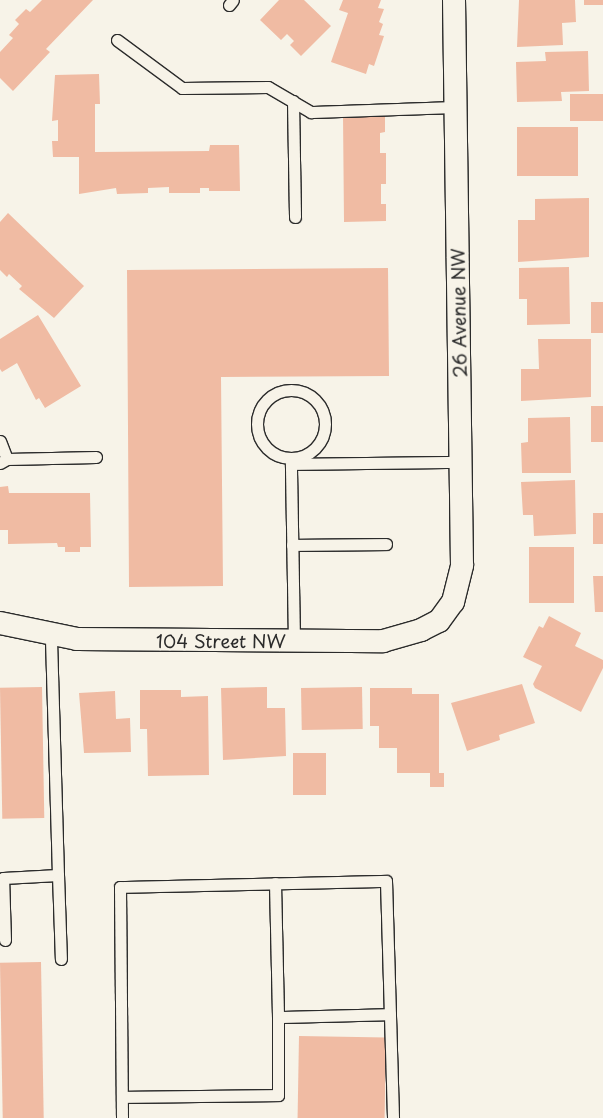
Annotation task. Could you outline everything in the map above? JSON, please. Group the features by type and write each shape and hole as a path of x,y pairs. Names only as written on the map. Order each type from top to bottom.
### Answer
{"street":[{"name":"26 Avenue NW","path":"439,620 453,602 462,565 454,0"},
{"name":"104 Street NW","path":"0,623 51,635 119,641 383,641 415,633 439,620"}],"lane":[{"path":"117,40 182,88 268,88 311,112 456,107"},
{"path":"293,102 295,217"},
{"path":"291,461 311,451 323,435 324,424 323,414 312,397 290,390 279,392 265,403 257,419 257,430 269,450 291,461 461,462"},
{"path":"0,441 4,461 96,457"},
{"path":"291,461 294,641"},
{"path":"292,545 386,544"},
{"path":"51,635 61,959"},
{"path":"5,940 3,878 58,875"},
{"path":"122,1118 120,887 386,881 393,1118"},
{"path":"122,1097 278,1095 274,883"},
{"path":"278,1017 390,1014"}],"building":[{"path":"42,0 93,0 46,49 50,52 13,91 0,78 0,52 13,38 9,35 19,24 15,20 26,9 30,12"},
{"path":"279,0 304,0 331,26 301,56 290,45 294,41 287,34 281,40 260,20"},
{"path":"343,0 381,0 378,8 384,9 379,22 383,24 379,35 384,36 374,66 369,64 366,74 331,62 348,13 339,10"},
{"path":"519,0 575,0 576,22 562,23 563,45 517,47"},
{"path":"584,0 603,0 603,5 584,5"},
{"path":"588,51 589,91 561,92 562,101 517,102 516,62 546,61 545,52"},
{"path":"99,74 100,104 95,104 95,152 209,151 210,145 239,145 240,191 209,191 209,188 200,188 200,193 169,193 169,187 148,188 148,193 117,194 116,188 79,194 79,157 53,157 52,141 58,141 58,120 52,121 55,75"},
{"path":"570,94 603,94 603,121 570,121"},
{"path":"343,116 385,116 385,132 380,133 380,153 386,153 386,184 381,184 381,204 386,204 386,221 344,222"},
{"path":"517,127 578,127 578,176 517,176"},
{"path":"589,198 589,257 518,262 518,220 535,220 535,199"},
{"path":"8,213 84,286 54,318 19,289 22,286 9,274 7,277 0,270 0,222"},
{"path":"569,267 570,324 527,325 527,299 519,299 519,268"},
{"path":"388,268 389,376 221,377 223,586 129,587 127,270"},
{"path":"591,302 603,302 603,333 591,333"},
{"path":"38,315 81,386 45,408 39,398 36,400 17,363 2,372 0,369 0,339"},
{"path":"538,339 591,339 591,397 521,401 521,369 539,369"},
{"path":"591,406 603,406 603,442 591,442"},
{"path":"570,417 571,473 522,473 521,443 528,442 528,418"},
{"path":"575,480 576,534 534,536 533,515 523,515 521,482"},
{"path":"8,486 9,493 90,493 91,547 80,547 80,552 65,552 65,547 58,547 57,543 8,544 8,530 0,530 0,487"},
{"path":"593,513 603,513 603,544 593,544"},
{"path":"529,547 574,547 574,603 529,603"},
{"path":"593,576 603,576 603,612 595,612"},
{"path":"549,616 581,633 575,646 603,660 603,668 581,712 535,688 533,684 542,666 523,657 539,626 543,628"},
{"path":"522,684 535,723 499,735 500,740 467,751 451,703"},
{"path":"42,687 44,818 2,819 0,688"},
{"path":"267,687 267,708 285,708 286,756 223,760 221,688"},
{"path":"362,687 363,729 302,730 301,688"},
{"path":"370,688 412,688 412,694 439,694 439,773 444,773 444,787 430,787 430,773 397,773 397,748 379,748 379,726 370,726"},
{"path":"140,690 181,690 181,697 208,696 209,775 148,776 147,729 140,729"},
{"path":"115,691 116,719 130,718 131,752 84,753 79,693"},
{"path":"293,753 326,753 326,795 293,795"},
{"path":"41,962 44,1118 3,1118 0,963"},
{"path":"299,1036 386,1038 385,1118 298,1118"}]}
